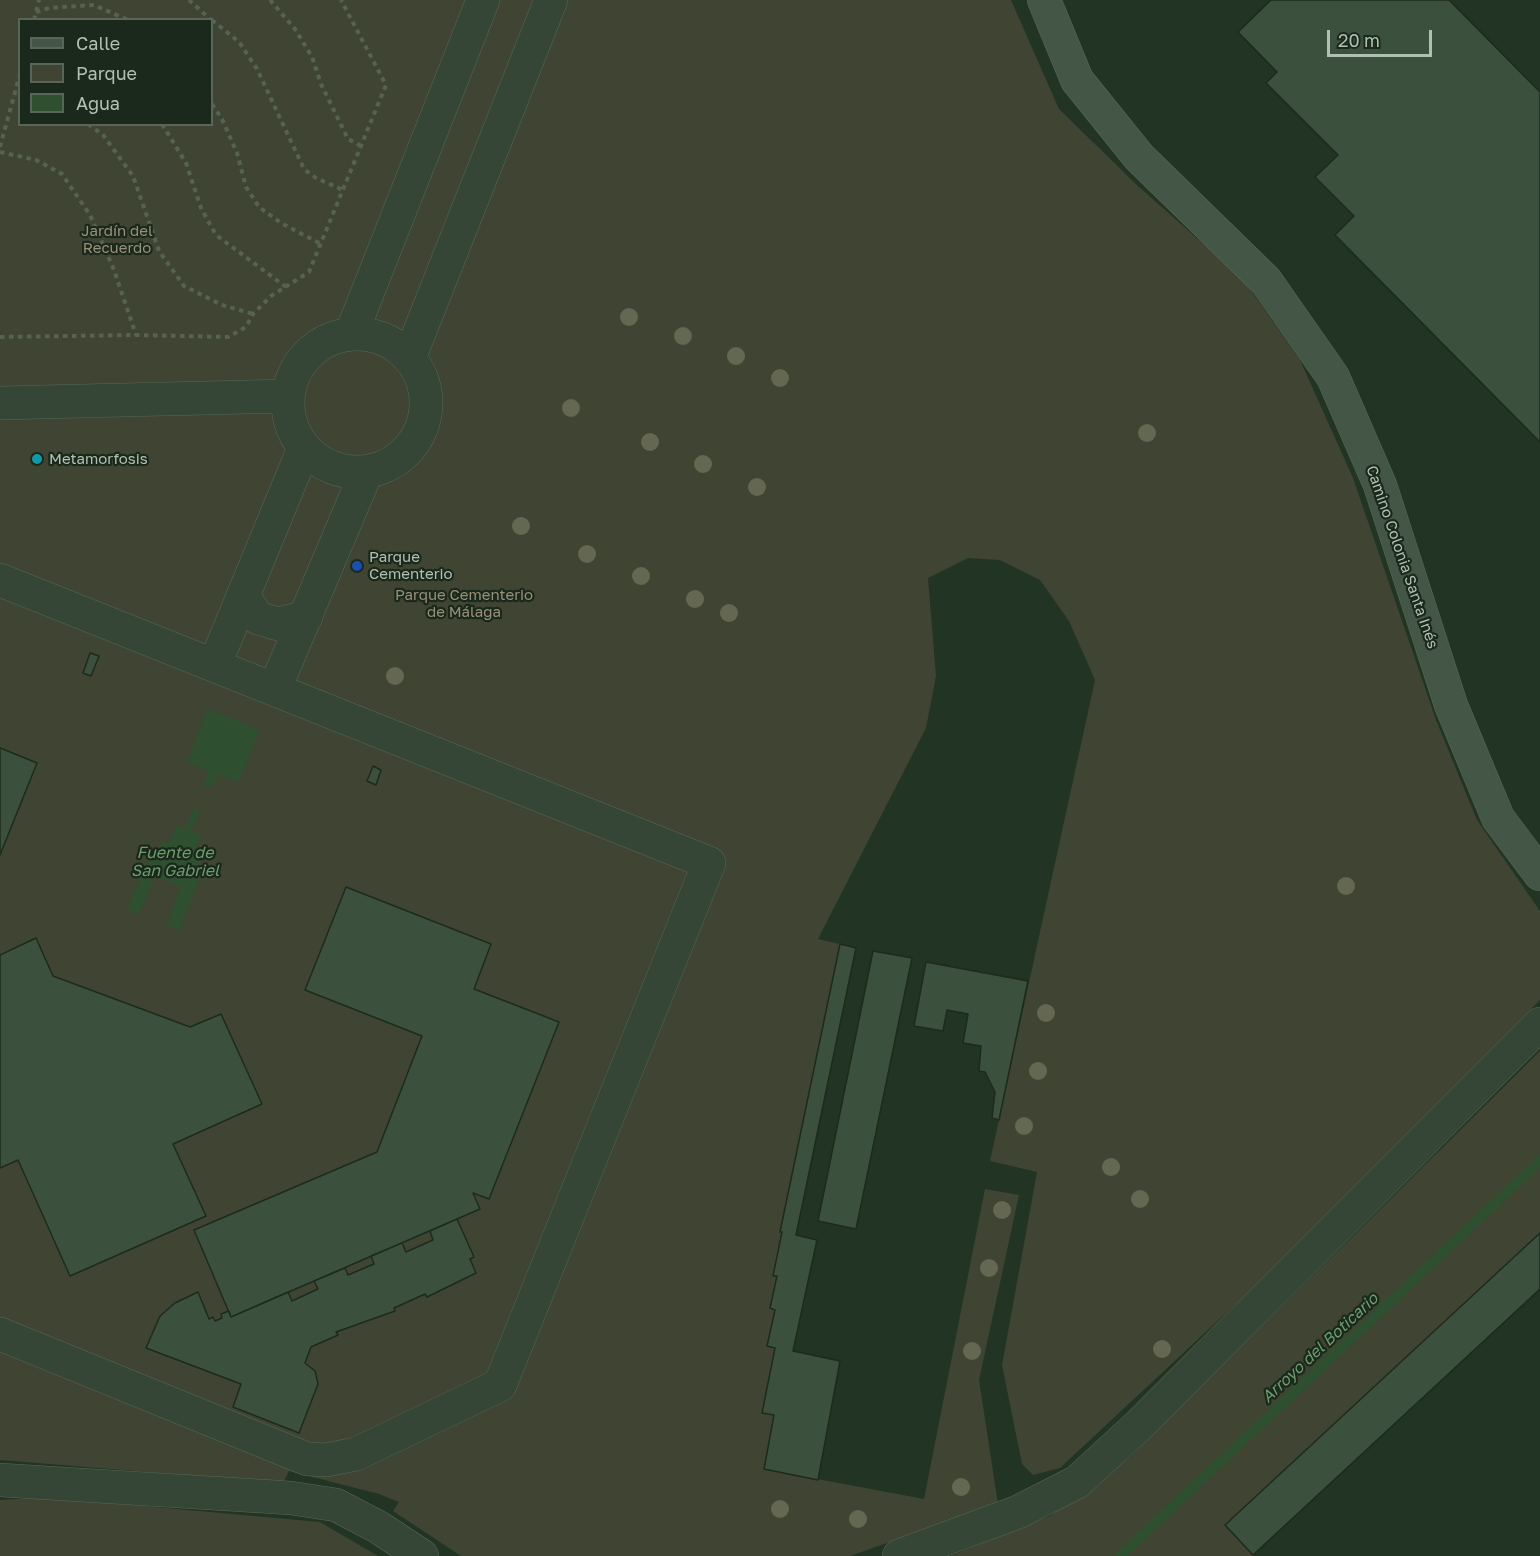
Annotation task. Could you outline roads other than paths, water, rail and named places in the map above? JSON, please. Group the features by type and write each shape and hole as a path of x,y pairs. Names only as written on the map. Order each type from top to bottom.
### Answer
{"main road":[{"name":"Camino Colonia Santa Inés","path":"1044,0 1077,80 1139,157 1266,281 1333,377 1380,485 1451,705 1498,818 1540,874"}],"street":[{"path":"352,332 483,0"},
{"path":"410,356 551,0"},
{"path":"352,332 384,337 410,356 426,388 424,424 412,447 391,464 366,473 332,468 304,448 290,424 287,396 298,365 321,342 352,332"},
{"path":"0,403 287,396"},
{"path":"215,664 304,448"},
{"path":"275,688 366,473"},
{"path":"0,580 215,664 708,863 500,1385 356,1454 326,1460 307,1459 0,1334"},
{"path":"243,596 258,618 278,624 306,616"},
{"path":"899,1556 1018,1512 1077,1482 1139,1425 1540,1024"},
{"path":"326,1460 336,1505"},
{"path":"0,1480 291,1498 336,1505 378,1527 422,1556"}],"water":[{"path":"207,709 259,729 239,782 218,774 212,788 203,785 208,771 187,763"},
{"name":"Fuente de San Gabriel","path":"194,808 200,811 191,831 201,835 193,854 202,857 197,870 202,873 179,930 166,925 181,887 154,876 139,915 127,909 150,854 156,856 162,841 169,844 176,826 185,829"}],"waterway":[{"name":"Arroyo del Boticario","path":"1120,1556 1540,1161"}],"place":[{"name":"Metamorfosis","path":"37,459"},
{"name":"Parque Cementerio","path":"357,566"}],"park label":[{"name":"Jardín del Recuerdo","path":"117,240"},
{"name":"Parque Cementerio de Málaga","path":"464,604"}]}
